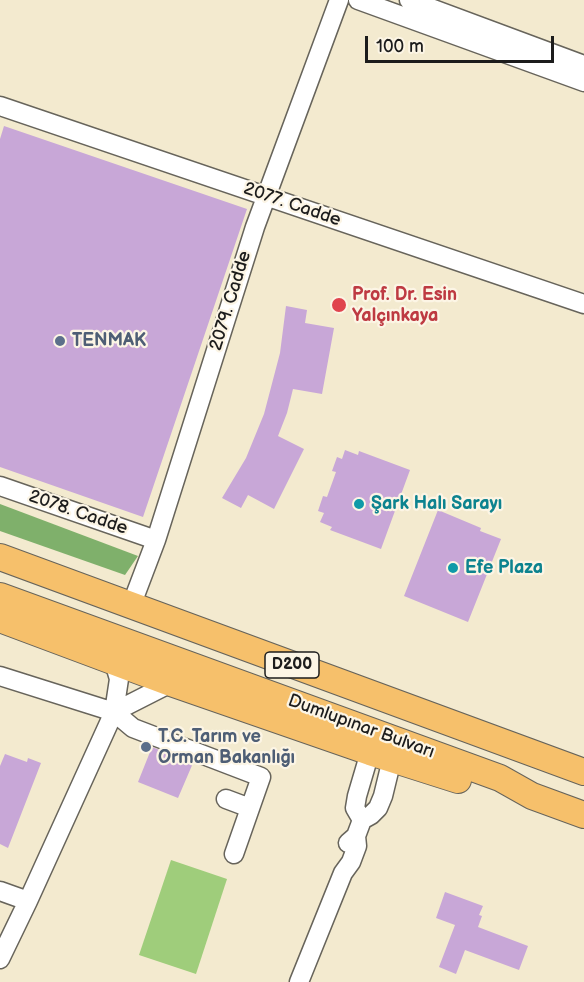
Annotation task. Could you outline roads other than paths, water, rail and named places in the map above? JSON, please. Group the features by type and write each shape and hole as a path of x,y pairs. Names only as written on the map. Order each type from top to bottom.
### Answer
{"highway":[{"name":"Dumlupınar Bulvarı","path":"0,557 584,772"},
{"name":"Dumlupınar Bulvarı","path":"0,596 500,778 532,796 584,815"},
{"path":"0,619 114,662 381,756 483,787 532,796"}],"street":[{"name":"2079. Cadde","path":"131,606 156,540 246,254 339,0"},
{"path":"358,0 584,82"},
{"path":"409,0 584,65"},
{"name":"2077. Cadde","path":"0,106 584,304"},
{"name":"2078. Cadde","path":"0,486 156,540"},
{"path":"0,959 114,712 119,679 114,662"},
{"path":"0,675 114,712 133,728 261,777 234,854"},
{"path":"114,712 171,682"},
{"path":"299,982 343,873 357,846 359,828 355,808 357,796 381,756"},
{"path":"359,828 378,807 383,796 381,756"},
{"path":"226,799 250,808"},
{"path":"0,891 28,901"}],"place":[{"name":"Prof. Dr. Esin Yalçınkaya","path":"339,305"},
{"name":"TENMAK","path":"60,341"},
{"name":"Şark Halı Sarayı","path":"359,504"},
{"name":"Efe Plaza","path":"453,568"},
{"name":"T.C. Tarım ve Orman Bakanlığı","path":"146,747"}]}
